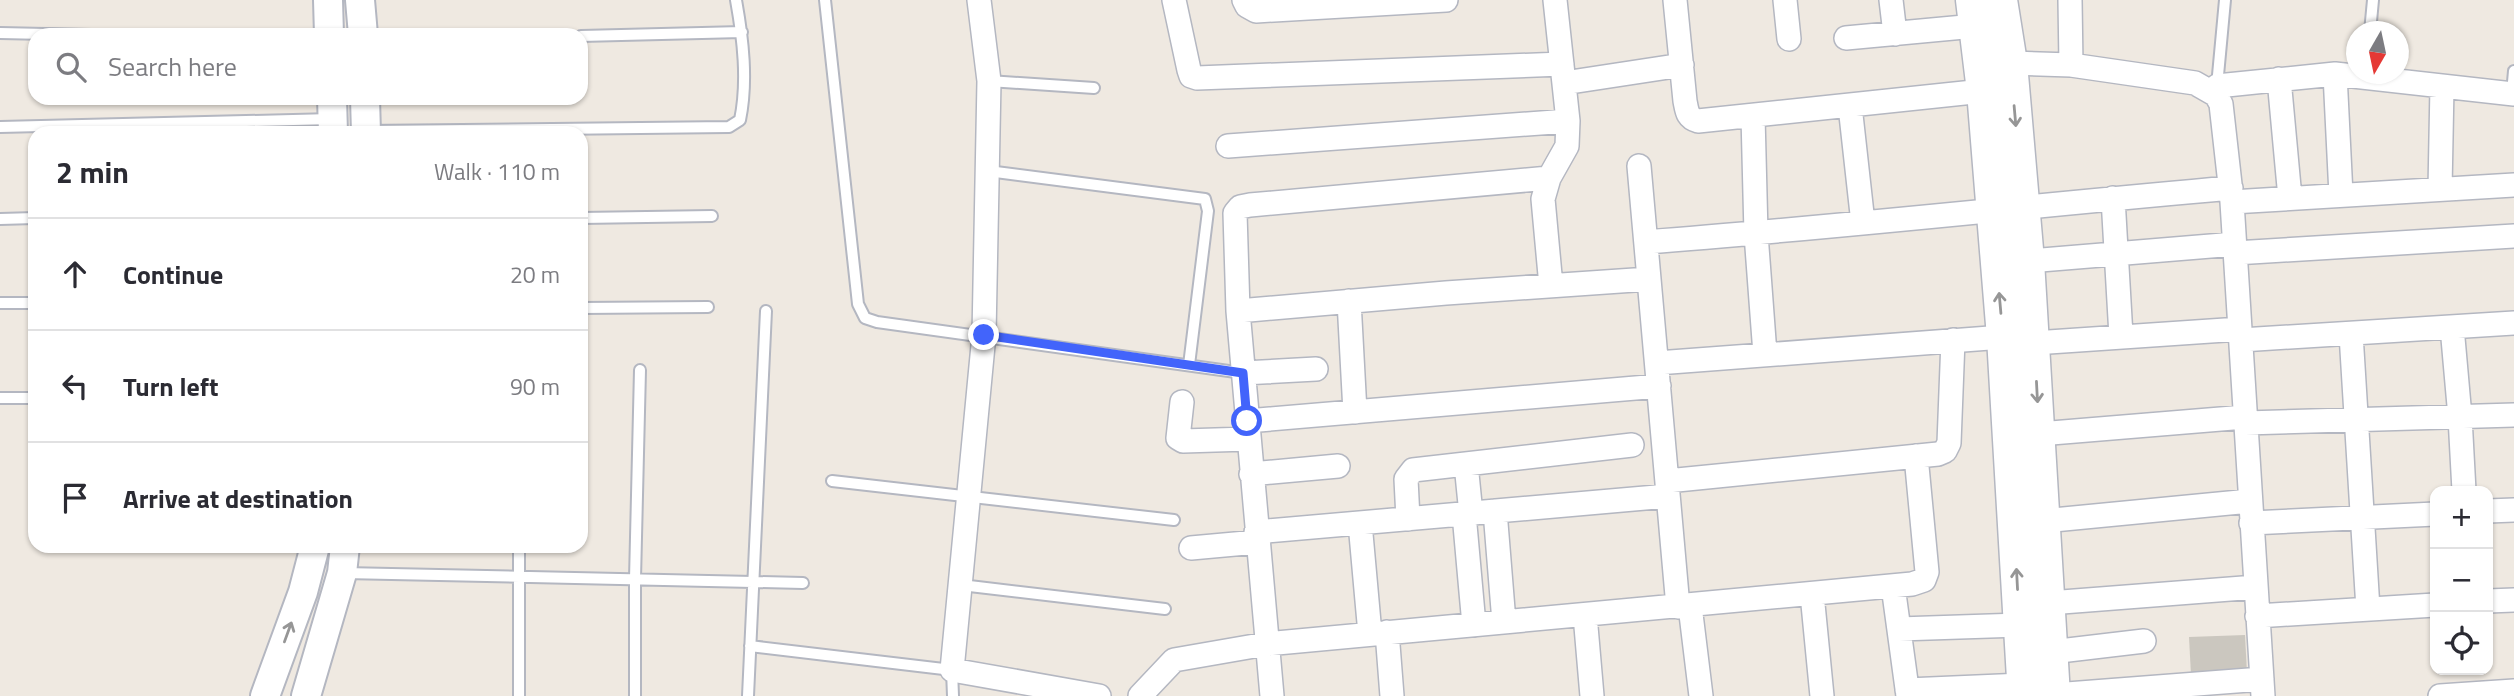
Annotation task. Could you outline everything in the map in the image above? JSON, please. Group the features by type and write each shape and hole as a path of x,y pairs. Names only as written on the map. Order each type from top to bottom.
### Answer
{"main road":[{"path":"2001,0 2011,63 2003,337 2020,625 2039,693"},
{"path":"1973,13 1983,91 2008,208 2028,261 2051,652 2039,693"}],"street":[{"path":"328,0 329,28"},
{"path":"360,0 362,28"},
{"path":"979,0 989,81 984,335 953,670 1099,696"},
{"path":"1174,0 1189,70 1191,76 1197,78 1563,74 1682,65"},
{"path":"1244,0 1247,6 1256,11 1446,0"},
{"path":"1551,286 1544,198 1549,178 1567,146 1568,121 1555,0"},
{"path":"1675,0 1687,114 1698,121 1983,91"},
{"path":"1785,0 1789,39"},
{"path":"1891,0 1895,34"},
{"path":"2070,0 2071,65"},
{"path":"1846,38 1895,34 1973,13"},
{"path":"2011,63 2071,65 2195,83 2217,90 2279,79 2346,75"},
{"path":"2335,74 2341,195"},
{"path":"2279,79 2290,198"},
{"path":"2409,82 2442,86 2513,86"},
{"path":"2440,189 2442,86"},
{"path":"1893,586 1908,693 2039,693 2262,687 2235,248 2221,104 2217,90"},
{"path":"365,105 366,126"},
{"path":"1850,106 1863,223"},
{"path":"1753,116 1756,234 1765,354"},
{"path":"1228,146 1568,121"},
{"path":"1639,166 1668,489 1684,607 1701,696"},
{"path":"1272,696 1238,312 1234,218 1240,207 1549,178"},
{"path":"1646,242 1756,234 2113,198 2231,195 2290,198 2514,185"},
{"path":"2113,198 2121,336"},
{"path":"2028,261 2116,254 2514,236"},
{"path":"1238,312 1649,279"},
{"path":"1349,301 1355,412"},
{"path":"2034,342 2121,336 2351,334 2514,323"},
{"path":"2452,327 2464,486"},
{"path":"2351,334 2368,609"},
{"path":"1657,363 2003,337"},
{"path":"1191,548 1360,523 1495,511 1938,454 1945,450 1949,443 1953,340"},
{"path":"1243,373 1317,369"},
{"path":"1182,402 1177,432 1178,438 1183,441 1355,412 1659,386"},
{"path":"2039,434 2245,420 2514,415"},
{"path":"1408,519 1406,479 1413,470 1632,445"},
{"path":"1140,696 1174,660 1266,644 1684,607 1893,586 1923,580 1927,572 1916,456"},
{"path":"1466,464 1474,625"},
{"path":"1251,474 1338,466"},
{"path":"2493,511 2514,510"},
{"path":"1495,511 1504,622"},
{"path":"2043,521 2251,512 2362,517 2430,514"},
{"path":"1360,523 1392,696"},
{"path":"265,696 303,592 314,553"},
{"path":"306,696 344,560"},
{"path":"2049,603 2256,587"},
{"path":"1812,594 1822,696"},
{"path":"2493,601 2514,600"},
{"path":"2257,616 2430,605"},
{"path":"1585,615 1592,696"},
{"path":"1899,629 2020,625"},
{"path":"2051,652 2144,641"},
{"path":"2440,696 2514,691"}],"lane":[{"path":"588,129 729,127 740,120 745,99 742,32 736,0"},
{"path":"825,0 858,303 865,318 877,322 1243,373"},
{"path":"2217,90 2225,0"},
{"path":"2372,21 2373,0"},
{"path":"588,36 742,32"},
{"path":"0,33 28,34"},
{"path":"989,81 1094,89"},
{"path":"33,126 332,117"},
{"path":"0,127 28,126"},
{"path":"988,171 1205,199 1208,211 1189,365"},
{"path":"588,218 712,216"},
{"path":"0,219 28,218"},
{"path":"0,303 28,303"},
{"path":"588,308 708,307"},
{"path":"748,696 766,311"},
{"path":"635,696 640,370"},
{"path":"0,398 28,398"},
{"path":"832,481 1174,520"},
{"path":"519,553 519,696"},
{"path":"344,560 519,576 803,583"},
{"path":"961,585 1165,609"},
{"path":"750,646 953,670 953,696"}],"building":[{"path":"2245,635 2247,673 2191,675 2189,637"}],"route":[{"path":"984,335 1243,373 1247,421"}]}
